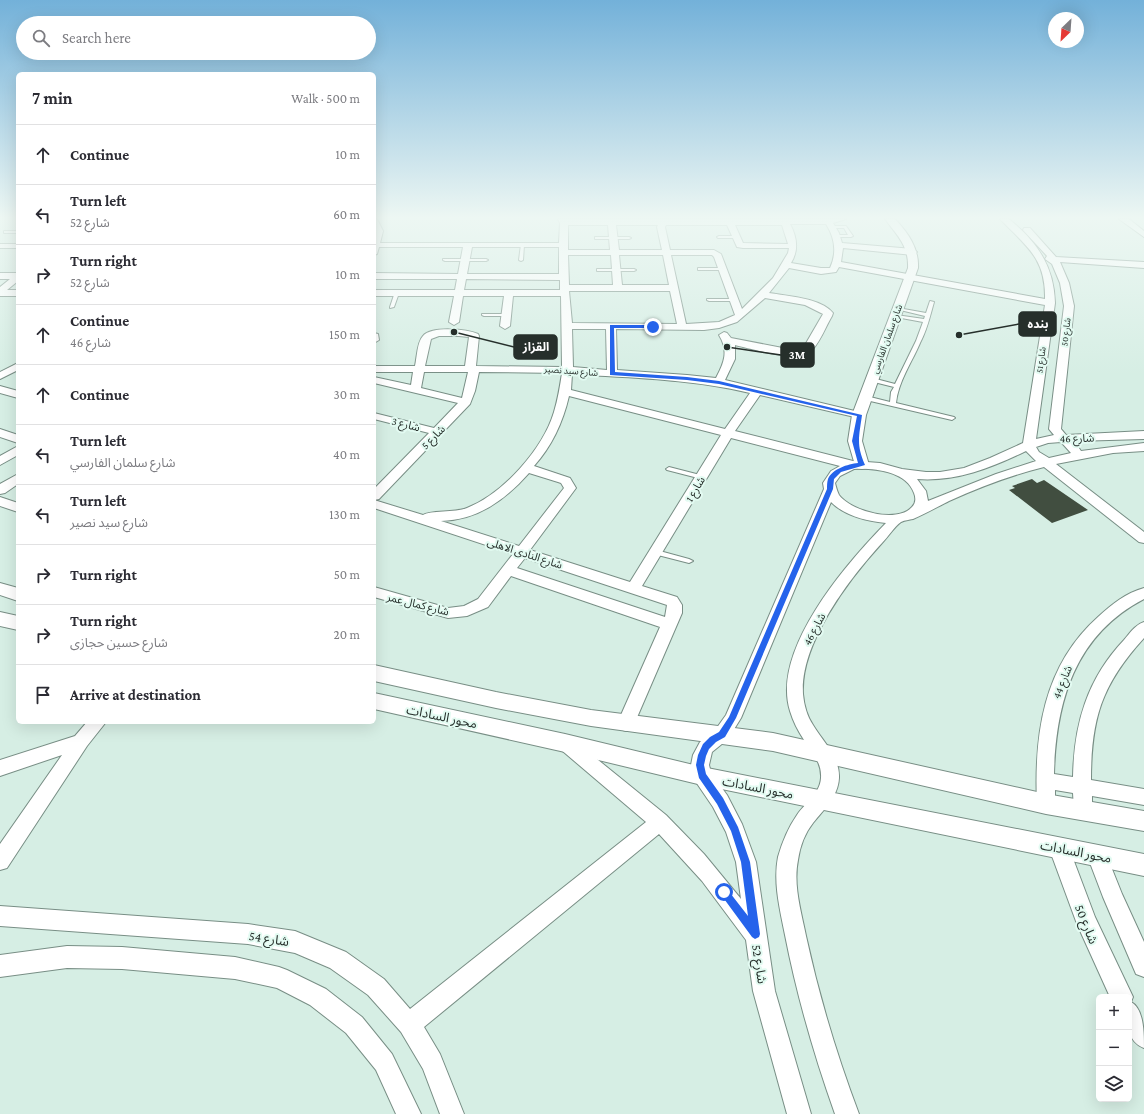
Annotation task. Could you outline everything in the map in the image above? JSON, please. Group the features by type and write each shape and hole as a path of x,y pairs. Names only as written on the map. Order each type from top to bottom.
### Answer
{"street":[{"path":"454,322 463,271"},
{"path":"417,518 455,516 474,510 490,502 499,496 527,468 550,436 557,421 566,392 568,326 564,271"},
{"path":"616,271 618,288"},
{"path":"670,271 682,327"},
{"path":"724,271 740,316"},
{"path":"568,326 682,327 714,326 725,324 740,316 763,295 781,271"},
{"path":"875,271 1050,303"},
{"name":"شارع سلمان الفارسي","path":"858,465 855,441 860,415 911,271"},
{"name":"شارع 51","path":"1029,445 1050,303 1050,284 1045,271"},
{"name":"شارع 50","path":"1061,271 1064,277 1069,306 1055,429 1062,438 1072,446 1077,454"},
{"path":"0,276 16,276"},
{"path":"376,276 462,277 564,286 674,288"},
{"path":"0,292 16,278"},
{"path":"376,293 509,293 564,286"},
{"path":"0,292 16,293"},
{"path":"505,326 509,293"},
{"path":"729,341 793,353 800,352 809,347 827,316 825,309 815,305 763,295"},
{"path":"611,326 612,374"},
{"path":"714,326 729,341 731,349 730,358 719,382"},
{"name":"شارع 5","path":"376,494 466,402 469,397 474,336 466,333 432,334 427,336 420,368"},
{"path":"0,376 16,367"},
{"path":"415,390 420,368"},
{"name":"شارع سيد نصير","path":"376,369 567,370 687,378 719,382 860,415"},
{"path":"376,380 466,402"},
{"path":"0,389 16,394"},
{"name":"شارع 1","path":"634,588 729,432 757,391"},
{"name":"شارع 46","path":"566,392 858,465 886,468 897,472 924,477 948,475 989,463 1040,440 1144,435"},
{"name":"شارع 3","path":"376,417 437,432"},
{"path":"0,433 16,438"},
{"path":"1029,445 1033,454 1045,461 1144,539"},
{"name":"شارع 46","path":"825,756 812,739 803,723 797,707 795,691 796,673 800,657 807,641 840,585 897,519 905,517 983,482 1045,461 1077,454 1144,447"},
{"path":"0,461 16,451"},
{"path":"702,776 700,765 702,755 706,747 722,734 742,699 830,489 831,479 839,470 858,465"},
{"name":"شارع كمال عمر","path":"376,593 448,613 463,612 476,608 483,603 570,488 566,481 562,479 527,468"},
{"path":"897,472 907,478 920,491 922,498 921,505 917,511"},
{"path":"0,490 16,479"},
{"path":"830,489 838,501 854,512 876,518 897,519"},
{"path":"0,501 16,507"},
{"name":"شارع النادى الاهلى","path":"376,505 667,599 675,605 676,608 669,624"},
{"path":"508,570 669,624 626,724"},
{"path":"0,589 16,594"},
{"name":"شارع 44","path":"1046,804 1045,780 1047,733 1056,693 1071,659 1092,631 1118,608 1144,593"},
{"path":"0,619 16,623"},
{"path":"1083,810 1081,787 1082,743 1088,713 1098,687 1112,664 1128,644 1144,628"},
{"path":"376,674 496,700 626,724 722,734 773,742 825,756 1046,804 1144,821"},
{"name":"محور السادات","path":"376,701 565,743 702,776 1144,865"},
{"path":"1,857 81,741 95,724"},
{"path":"0,768 81,741"},
{"path":"565,743 596,770 628,794 660,822 692,854 724,892 755,934"},
{"path":"825,756 829,767 830,778 828,790 823,800 806,817 794,838 787,864 787,890 805,979 822,1040 846,1114"},
{"name":"شارع 52","path":"702,776 720,801 735,830 746,862 764,991 799,1114"},
{"path":"1045,780 1144,797"},
{"path":"409,1024 660,822"},
{"name":"شارع 50","path":"1059,848 1075,894 1098,950 1120,994"},
{"path":"1097,855 1116,904 1144,966"},
{"name":"شارع 54","path":"0,916 248,934 295,942 338,960 376,987 409,1024 432,1062 452,1114"},
{"path":"0,966 67,957 122,958 235,968 279,978 318,996 354,1025 384,1062 409,1114"},
{"path":"1132,1017 1144,1037"}],"lane":[{"path":"392,307 397,293"},
{"path":"709,300 734,300"},
{"path":"893,404 894,392 919,341 932,302"},
{"path":"897,312 928,315"},
{"path":"897,312 926,321"},
{"path":"484,315 506,315"},
{"path":"872,380 897,386"},
{"path":"866,398 952,418"},
{"path":"669,469 702,477"},
{"path":"656,552 689,561"}],"building":[{"path":"1032,479 1037,483 1044,480 1088,510 1052,523 1009,490 1015,488 1012,486"}],"place":[{"name":"القزاز","path":"454,332"},
{"name":"بنده","path":"959,335"},
{"name":"3M","path":"727,347"}],"route":[{"path":"653,327 611,326 612,374 687,378 719,382 860,415 855,441 857,453 862,465 853,465 839,470 831,479 829,483 830,489 742,699 722,734 706,747 702,755 700,765 702,776 720,801 735,830 746,862 755,934 724,892"}]}
